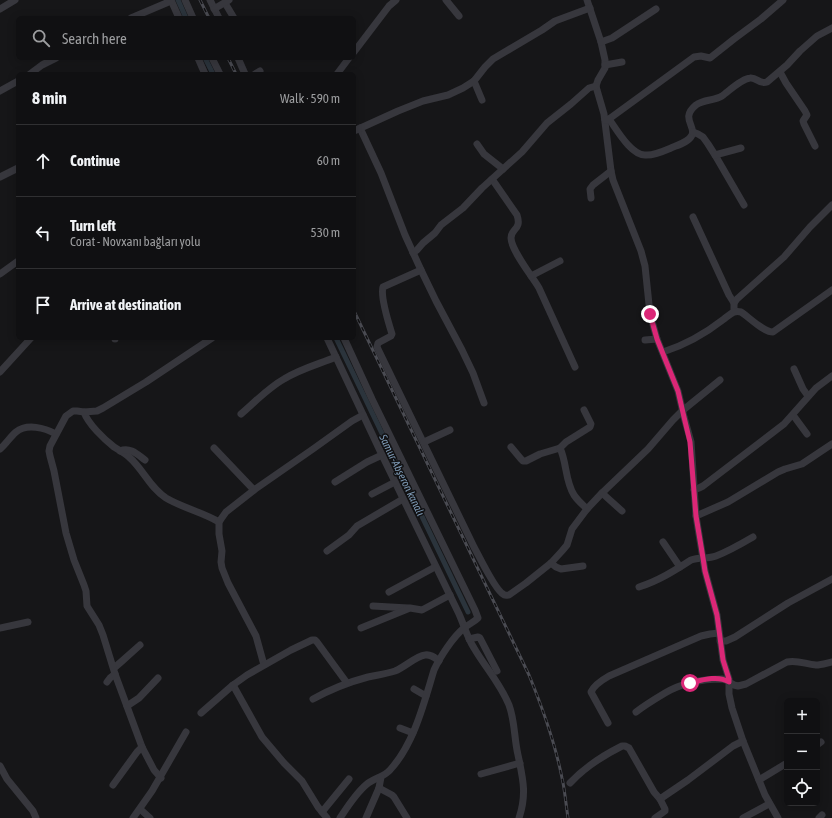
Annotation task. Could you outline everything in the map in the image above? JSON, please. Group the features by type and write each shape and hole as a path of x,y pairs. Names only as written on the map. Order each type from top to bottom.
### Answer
{"street":[{"path":"0,9 15,0"},
{"path":"135,16 171,0 178,16"},
{"path":"185,0 192,16"},
{"path":"210,0 218,16"},
{"path":"356,49 389,6 396,0"},
{"path":"446,0 459,16"},
{"path":"587,0 601,42 605,65 596,86 607,120 608,150 613,180 641,251 645,266 650,314 657,339 678,391 692,448 696,516 705,571 716,610 723,660 728,674 729,694 732,708 743,741 759,780 778,818"},
{"path":"607,120 694,57 712,57 783,0"},
{"path":"214,9 227,2 233,16"},
{"path":"484,403 473,373 405,235 383,179 357,130 423,101 455,92 474,81 493,59 542,30 555,20 590,8"},
{"path":"601,42 612,38 656,9"},
{"path":"607,120 630,147 635,152 640,154 645,155 684,143 692,136 693,132 689,121 689,115 691,110 698,103 717,98 750,78 764,84 780,72 810,42 832,28"},
{"path":"33,72 52,60"},
{"path":"199,60 203,72"},
{"path":"213,60 219,72"},
{"path":"239,60 244,72"},
{"path":"338,72 348,60"},
{"path":"605,65 622,62"},
{"path":"780,72 806,111 804,121 815,146"},
{"path":"474,81 482,100"},
{"path":"0,91 16,83"},
{"path":"414,253 435,233 441,225 463,208 527,146 551,119 589,88 596,86"},
{"path":"693,132 703,137 716,155 744,205"},
{"path":"477,144 484,154 503,169"},
{"path":"716,155 741,148"},
{"path":"0,177 16,169"},
{"path":"591,198 590,189 611,171"},
{"path":"492,179 517,215 519,225 511,235 512,244 524,267 538,288 575,367"},
{"path":"734,303 784,257 810,227 832,205"},
{"path":"693,216 734,303 734,311"},
{"path":"531,276 560,261"},
{"path":"0,274 16,262"},
{"path":"421,270 382,288 392,334 389,338 380,342 377,346 486,569 503,595 509,595 551,562 562,551 572,529 587,509 657,440 682,411 720,380"},
{"path":"663,352 690,341 713,327 734,311 740,312 765,330 773,332 832,290"},
{"path":"645,340 657,339"},
{"path":"0,372 29,340"},
{"path":"160,778 142,747 133,726 99,625 87,606 86,591 74,560 66,533 49,451 56,434 68,414 73,411 97,411 103,408 146,382 209,340"},
{"path":"329,340 382,455 459,614 469,639 478,655 500,686 509,704 514,724 524,792 524,802 519,818"},
{"path":"340,818 363,787 392,769 413,733 434,670 439,661 455,637 464,628 478,618 379,414 345,340"},
{"path":"241,414 273,386 284,379 336,357"},
{"path":"794,369 803,389 808,396"},
{"path":"694,490 709,481 784,424 808,396 825,380 832,376"},
{"path":"511,447 523,461 560,448 566,442 590,427 591,424 584,410"},
{"path":"84,412 85,417 107,442 128,456 156,490 172,501 219,522"},
{"path":"264,665 256,636 228,583 222,568 219,522 226,512 254,490 352,421 363,415"},
{"path":"792,415 807,434"},
{"path":"0,449 14,434 21,429 44,428 56,434"},
{"path":"424,442 450,430"},
{"path":"696,516 728,502 778,472 802,464 832,444"},
{"path":"214,448 254,490"},
{"path":"560,448 564,454 571,490 577,500 587,509"},
{"path":"120,450 127,449 133,451 145,460"},
{"path":"335,482 366,462 382,455"},
{"path":"372,494 395,482"},
{"path":"602,493 622,511"},
{"path":"327,551 349,535 357,526 403,499"},
{"path":"639,588 663,578 691,560 717,556 753,538"},
{"path":"663,542 680,567"},
{"path":"551,562 556,567 561,569 583,566"},
{"path":"389,592 436,567"},
{"path":"720,641 726,641 788,603 832,579"},
{"path":"373,606 422,610 450,595"},
{"path":"362,628 410,608"},
{"path":"0,628 28,622"},
{"path":"608,723 591,692 595,685 609,676 701,636 719,633"},
{"path":"469,639 480,638 497,671"},
{"path":"201,713 233,685 247,675 309,640 315,640 347,683"},
{"path":"107,682 121,662 140,644"},
{"path":"313,699 347,683 370,676 393,672 428,654 439,661"},
{"path":"636,712 665,692 699,680 722,679 738,686 746,684 787,662 794,661 821,665 832,662"},
{"path":"127,706 139,698 158,678"},
{"path":"233,685 262,737 284,763 302,781 318,807 327,818"},
{"path":"414,690 426,696"},
{"path":"400,728 413,733"},
{"path":"133,818 150,796 186,732"},
{"path":"660,799 733,746 743,741"},
{"path":"570,783 598,759 622,746 625,746 629,748 665,809 665,811 655,818"},
{"path":"113,786 142,747"},
{"path":"481,774 520,763"},
{"path":"759,780 784,765"},
{"path":"0,766 7,779 33,811 36,818"},
{"path":"366,818 379,788 380,777"},
{"path":"322,812 349,779"},
{"path":"379,788 394,797 407,818"},
{"path":"743,818 770,804"},
{"path":"140,809 150,818"}],"waterway":[{"name":"Samur-Abşeron kanalı","path":"178,0 185,16"},
{"name":"Samur-Abşeron kanalı","path":"206,60 212,72"},
{"name":"Samur-Abşeron kanalı","path":"337,340 468,612"}],"railway":[{"path":"200,0 208,16"},
{"path":"229,60 235,72"},
{"path":"356,315 529,675 544,713 556,752 563,783 568,818"}],"route":[{"path":"650,314 657,339 680,396 692,448 696,516 705,571 715,604 723,660 729,679 729,682 722,679 707,679 690,683"}]}
